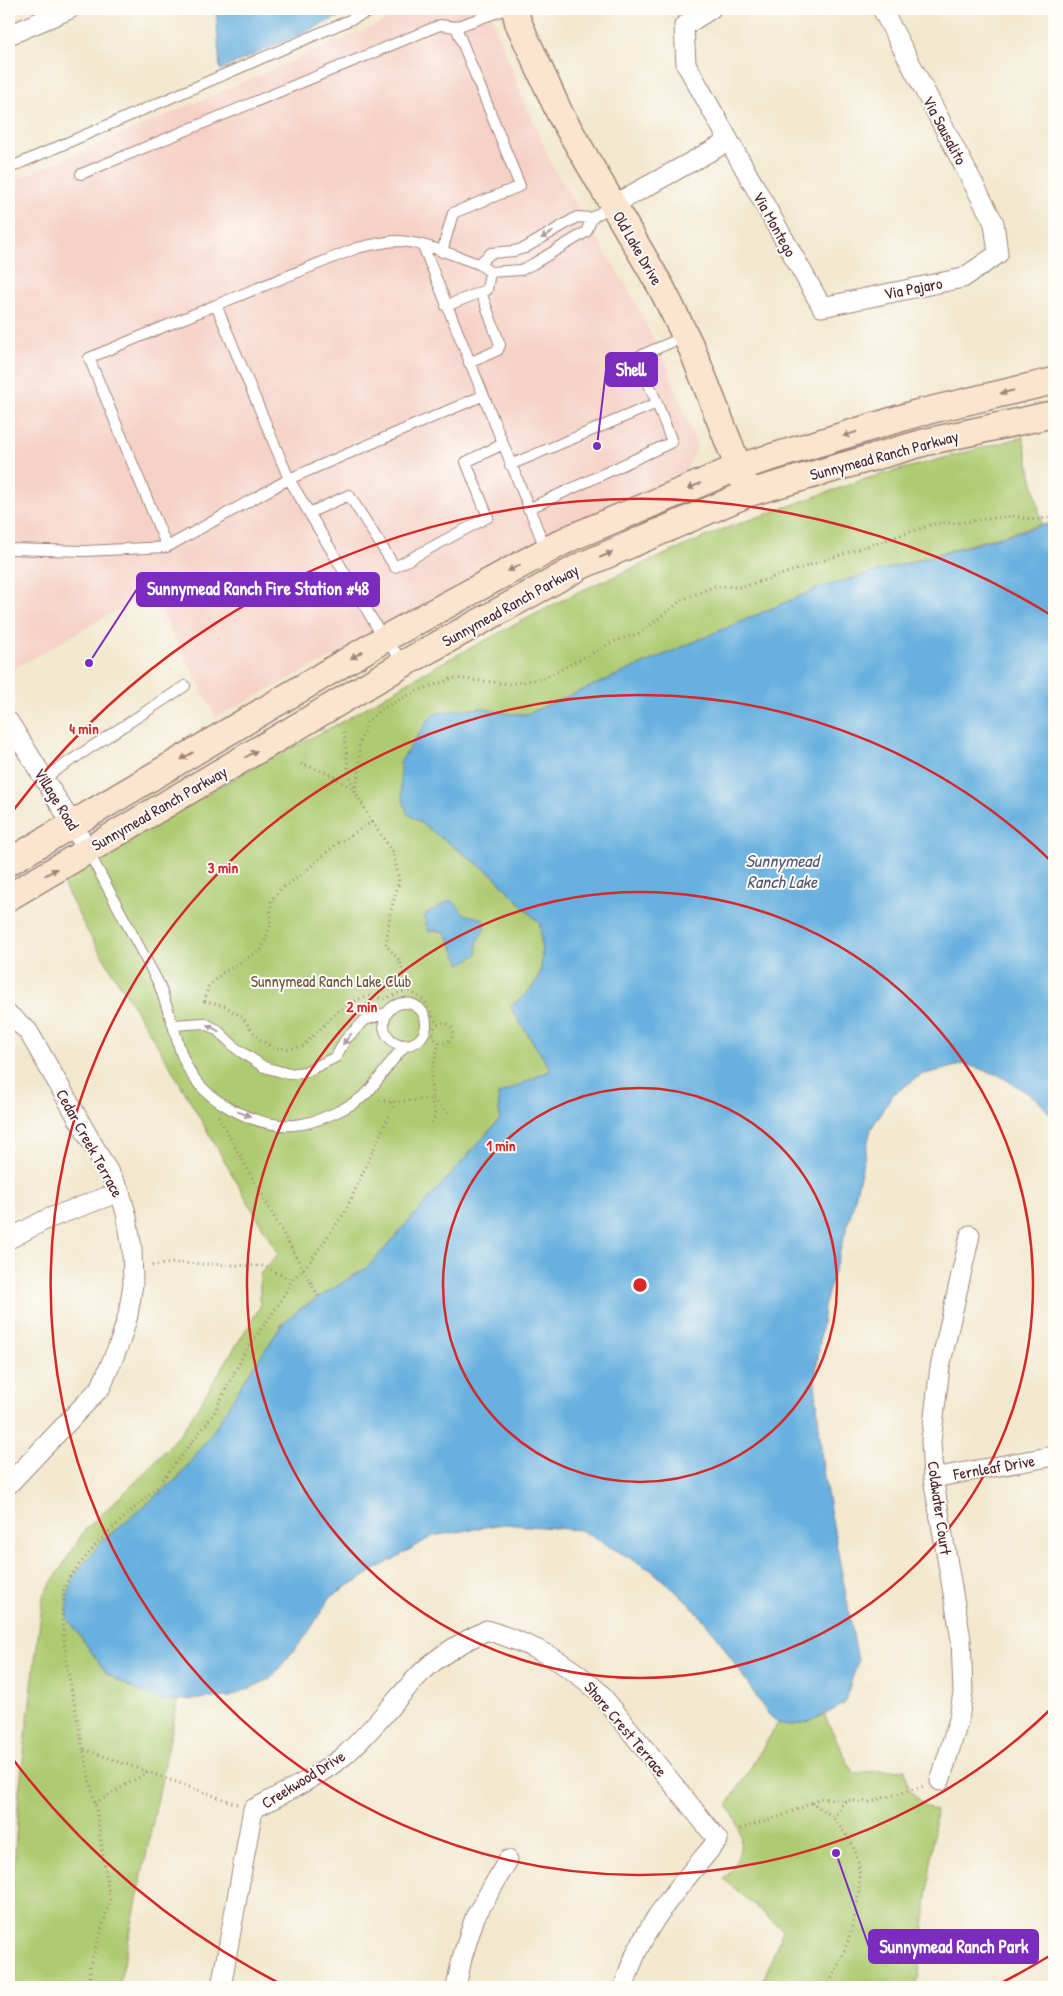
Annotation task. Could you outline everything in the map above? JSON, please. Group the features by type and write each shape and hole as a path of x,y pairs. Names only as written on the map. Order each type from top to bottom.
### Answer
{"main road":[{"name":"Old Lake Drive","path":"515,9 518,22 602,211 661,287 686,336 749,493"},
{"name":"Sunnymead Ranch Parkway","path":"9,862 384,639 568,539 739,467 918,413 1054,381"},
{"name":"Sunnymead Ranch Parkway","path":"9,897 405,663 580,566 749,493 926,442 1054,414"}],"street":[{"path":"9,35 70,9"},
{"name":"Via Montego","path":"711,9 684,26 686,64 822,307"},
{"name":"Via Sausalito","path":"882,9 994,223 998,254"},
{"path":"602,211 729,142"},
{"name":"Via Pajaro","path":"822,307 963,278 998,254"},
{"name":"Village Road","path":"9,722 88,850"},
{"name":"Cedar Creek Terrace","path":"9,1015 28,1032 120,1192 127,1216 132,1249 133,1284 128,1315 118,1349 101,1387 88,1403 9,1484"},
{"path":"9,1239 47,1219 120,1192"},
{"name":"Coldwater Court","path":"940,1781 959,1719 963,1692 961,1639 933,1478 931,1441 939,1377 970,1235"},
{"name":"Fernleaf Drive","path":"933,1478 1054,1456"},
{"name":"Creekwood Drive","path":"222,1987 253,1809 306,1781 344,1756 382,1720 421,1674 454,1646 487,1630"},
{"name":"Shore Crest Terrace","path":"487,1630 542,1650 580,1675 598,1692 718,1840 657,1915 643,1938 624,1987"},
{"path":"456,1987 462,1958 475,1917 508,1860"}],"lane":[{"path":"9,168 375,9"},
{"path":"81,174 440,25 456,27 506,9"},
{"path":"442,252 453,213 520,186 456,27"},
{"path":"479,264 492,252 514,251 525,248 577,217 602,211"},
{"path":"167,547 89,358 358,248 398,241 423,246 479,264 490,272 522,270 586,232 602,211"},
{"path":"423,246 501,445 546,551"},
{"path":"446,306 487,290 490,272"},
{"path":"469,363 498,350 500,345 481,292"},
{"path":"216,305 289,479 384,639 405,663"},
{"path":"528,508 672,442 637,357 686,336"},
{"path":"9,549 85,551 167,547 289,479 482,396"},
{"path":"510,465 657,403"},
{"path":"309,513 348,495 395,567 488,517 466,462 501,445"},
{"path":"44,778 185,686"},
{"path":"88,850 159,984 182,1057 192,1075 211,1096 223,1105 268,1123 294,1126 338,1111 366,1093 395,1055 406,1045 419,1040 424,1034 426,1027 423,1013 412,1003 398,1003 386,1013 365,1020 345,1040 336,1057 305,1072 289,1074 264,1067 237,1049 216,1029 204,1024 173,1025"},
{"path":"386,1013 384,1019 385,1032 393,1042 406,1045"}],"path":[{"path":"355,791 360,765 359,745 367,722 381,709 417,691 454,678 510,684 544,678 616,641 640,633 682,600 715,586 742,587 937,523 954,523 1013,516 1036,520 1054,516"},
{"path":"344,732 349,776 372,822 393,852 399,881 390,914 386,945 400,961 408,990 424,1000 437,1024"},
{"path":"302,764 328,773 355,791"},
{"path":"372,822 334,845 302,874 280,890 271,900 270,928 261,950 222,973 208,987 205,1001 225,1006 243,1018 257,1037 273,1048 289,1049 303,1046 339,1010 359,998 370,996 383,999 408,990"},
{"path":"432,1124 435,1116 431,1076 439,1042 433,1033 437,1024 443,1022 449,1024 454,1032 449,1041 439,1042"},
{"path":"379,1100 391,1102 432,1099 451,1115"},
{"path":"89,1987 90,1966 110,1901 95,1803 82,1749 67,1667 62,1621 64,1590 70,1576 99,1541 158,1487 213,1414 244,1352 279,1304 292,1280 302,1270 345,1212 393,1107 391,1102"},
{"path":"218,1116 318,1296"},
{"path":"152,1266 173,1263 264,1266 292,1280"},
{"path":"82,1749 253,1809"},
{"path":"95,1803 148,1772"},
{"path":"740,1829 781,1816 820,1798 869,1802 909,1791"},
{"path":"832,1816 837,1813 842,1804 847,1800"},
{"path":"812,1803 825,1809 832,1816 849,1837 855,1850 858,1887 854,1922 844,1956 827,1987"}],"shaded area":[{"path":"413,9 489,9 519,89 553,167 629,290 670,373 697,446 685,474 216,717 150,591 9,672 9,183"}],"green space":[{"name":"Sunnymead Ranch Lake Club","path":"1023,437 1042,524 819,588 527,714 509,714 482,708 441,712 407,813 493,875 540,924 542,952 540,972 531,988 510,1007 551,1070 498,1095 500,1119 368,1267 300,1309 284,1322 212,1433 179,1477 101,1542 107,1674 132,1688 150,1695 168,1700 178,1700 119,1987 9,1987 9,1943 19,1792 43,1596 85,1530 149,1469 186,1426 260,1307 260,1274 278,1254 167,1061 86,929 62,882 145,830 257,765 340,723 432,668 578,592 724,529 865,479"},
{"path":"824,1715 853,1773 905,1769 908,1784 914,1795 923,1804 936,1811 919,1976 913,1987 757,1987 765,1976 783,1930 724,1879 736,1862 740,1843 738,1824 727,1806 778,1723 794,1725"}],"water":[{"path":"216,9 356,9 220,70"},
{"name":"Sunnymead Ranch Lake","path":"1054,522 1054,1119 1037,1099 999,1075 965,1064 921,1075 892,1095 871,1129 853,1206 824,1307 815,1382 823,1471 858,1661 844,1704 804,1723 787,1725 779,1723 767,1713 716,1635 689,1603 651,1570 580,1530 503,1524 433,1536 331,1596 306,1636 270,1679 230,1697 165,1701 135,1690 107,1674 68,1619 67,1597 75,1575 101,1542 179,1477 212,1433 245,1379 284,1322 300,1309 368,1267 500,1119 498,1095 551,1070 510,1007 537,980 542,962 540,924 493,875 407,813 401,791 400,762 431,716 441,712 482,708 509,714 527,714 819,588"},
{"path":"452,900 464,913 482,918 484,923 483,931 477,943 478,954 461,964 445,932 434,930 429,932 424,918 427,913"}],"place":[{"name":"Shell","path":"597,446"},
{"name":"Sunnymead Ranch Fire Station #48","path":"89,663"},
{"name":"Sunnymead Ranch Park","path":"836,1853"}]}
